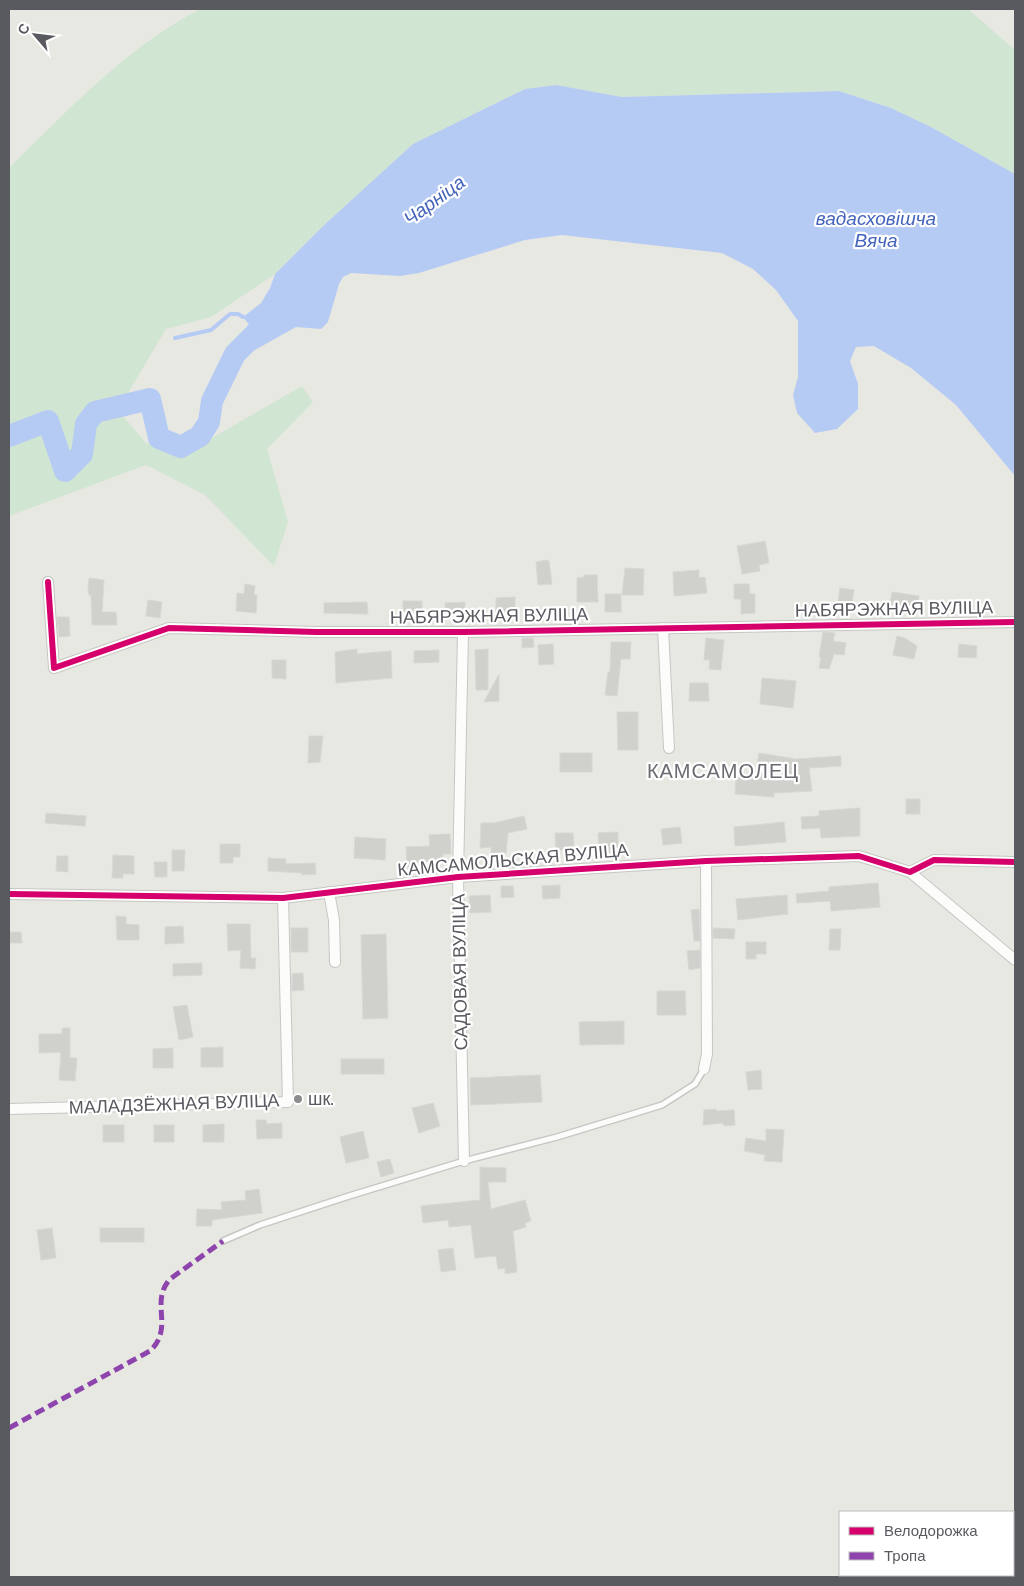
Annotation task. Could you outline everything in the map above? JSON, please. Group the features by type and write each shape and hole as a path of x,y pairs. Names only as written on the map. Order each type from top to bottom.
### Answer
{"street":[{"name":"НАБЯРЭЖНАЯ ВУЛІЦА","path":"48,582 54,668 169,628 316,632 463,632 1015,622"},
{"path":"664,628 669,748"},
{"name":"САДОВАЯ ВУЛІЦА","path":"463,632 458,877 464,1161"},
{"name":"КАМСАМОЛЬСКАЯ ВУЛІЦА","path":"9,894 283,898 458,877 706,861 859,856 910,872"},
{"path":"1015,862 934,860 910,872 1015,960"},
{"path":"704,1069 707,1054 706,861"},
{"path":"329,892 334,920 334,962"},
{"name":"МАЛАДЗЁЖНАЯ ВУЛІЦА","path":"9,1109 288,1102 283,898"}],"lane":[{"path":"223,1241 260,1225 464,1161 556,1137 662,1105 695,1084 704,1069"}],"green space":[{"path":"200,9 968,9 1015,50 1015,174 931,127 891,108 839,91 622,97 556,85 525,89 413,144 323,226 275,274 211,317 166,329 118,410 146,443 186,453 302,386 313,402 267,449 288,522 274,566 205,495 146,465 9,516 9,168 99,81 123,61 173,24"}],"water":[{"name":"вадасховішча Вяча","path":"556,85 622,97 839,91 891,108 931,127 1015,174 1015,476 956,405 911,368 874,346 856,347 850,361 858,384 858,409 837,429 815,433 797,413 793,395 798,377 798,321 776,290 753,269 722,253 562,235 525,240 419,273 400,276 351,273 343,277 339,284 328,322 321,329 296,327 253,351 235,354 249,333 250,326 243,317 261,303 270,288 275,274 323,226 413,144 525,89"}],"building":[{"path":"765,541 769,563 759,565 760,571 742,574 737,546"},
{"path":"549,561 552,584 538,585 536,562"},
{"path":"625,568 644,569 643,595 622,595"},
{"path":"699,570 699,578 705,577 707,593 674,596 673,572"},
{"path":"584,575 597,575 598,602 577,602 577,578 584,577"},
{"path":"89,578 104,580 102,612 116,612 117,625 92,625 91,595 89,595 88,589"},
{"path":"245,584 255,586 254,595 257,595 256,613 236,611 237,593 244,594"},
{"path":"734,584 749,584 750,594 755,594 755,613 741,614 741,599 734,599"},
{"path":"840,588 854,590 852,603 838,601"},
{"path":"892,592 919,596 918,608 890,605"},
{"path":"605,594 621,594 621,612 605,612"},
{"path":"515,597 515,611 496,612 496,598"},
{"path":"148,600 162,602 160,618 146,616"},
{"path":"403,601 422,601 422,611 403,611"},
{"path":"367,602 368,614 324,613 324,603"},
{"path":"465,602 465,613 446,614 445,603"},
{"path":"57,617 69,617 70,636 59,637"},
{"path":"823,632 835,633 833,641 846,643 844,655 834,654 829,669 819,668"},
{"path":"897,636 905,638 917,646 914,659 893,655"},
{"path":"522,638 533,638 534,647 522,648"},
{"path":"706,638 724,640 721,670 709,669 710,660 704,660"},
{"path":"611,642 631,642 630,659 621,659 617,696 605,695 608,672 610,672"},
{"path":"553,644 554,664 539,665 538,645"},
{"path":"959,644 977,646 976,658 958,657"},
{"path":"357,649 357,654 391,651 392,678 336,683 335,652"},
{"path":"488,649 488,690 476,690 475,650"},
{"path":"439,650 439,662 414,663 414,651"},
{"path":"272,660 286,660 286,679 272,678"},
{"path":"499,674 499,701 484,702"},
{"path":"762,678 796,681 793,708 760,704"},
{"path":"690,683 708,683 709,701 689,701"},
{"path":"617,712 638,712 638,750 618,750"},
{"path":"309,736 323,736 320,762 308,763"},
{"path":"560,753 592,753 592,772 560,772"},
{"path":"759,753 796,759 841,756 841,766 809,768 812,791 774,793 774,797 735,794 736,777 746,778 746,774 755,775"},
{"path":"906,799 920,799 920,814 906,814"},
{"path":"860,808 860,836 821,838 820,828 802,829 801,817 819,816 819,811"},
{"path":"46,813 86,816 85,826 45,823"},
{"path":"524,816 527,829 508,833 506,853 491,854 491,847 480,848 481,823 494,823"},
{"path":"784,822 786,842 735,846 734,827"},
{"path":"680,827 682,843 663,845 661,829"},
{"path":"618,832 618,848 610,849 610,853 599,853 598,833"},
{"path":"555,833 573,833 574,849 556,850"},
{"path":"450,834 451,854 443,854 443,860 417,862 417,868 407,868 406,847 430,846 429,835"},
{"path":"355,837 386,839 385,860 354,858"},
{"path":"220,844 240,844 240,857 233,857 233,863 220,863"},
{"path":"172,850 185,850 184,871 172,871"},
{"path":"113,855 134,856 134,874 123,874 123,878 112,878"},
{"path":"57,856 68,856 68,872 56,871"},
{"path":"268,858 286,859 286,864 315,863 316,874 302,875 302,873 268,871"},
{"path":"154,862 167,862 167,877 155,877"},
{"path":"878,883 880,907 831,911 830,901 797,903 796,894 829,891 829,887"},
{"path":"560,885 560,898 543,899 542,886"},
{"path":"501,886 513,886 514,897 501,898"},
{"path":"490,895 491,912 470,913 469,896"},
{"path":"787,895 788,914 738,920 736,899"},
{"path":"699,909 700,941 694,941 691,910"},
{"path":"116,916 126,917 126,924 139,925 139,940 117,940"},
{"path":"227,924 250,924 251,958 256,958 255,969 240,968 241,950 228,951"},
{"path":"183,926 184,943 165,944 165,927"},
{"path":"291,928 308,928 308,952 291,952"},
{"path":"713,928 735,929 734,939 713,938"},
{"path":"830,929 841,929 840,950 829,950"},
{"path":"9,932 21,932 22,943 9,943"},
{"path":"386,934 388,1018 363,1019 361,935"},
{"path":"746,942 766,942 766,954 756,954 756,959 746,959"},
{"path":"700,950 700,968 689,970 687,951"},
{"path":"202,963 202,975 173,976 173,964"},
{"path":"303,973 304,990 292,991 292,974"},
{"path":"657,991 685,991 686,1015 657,1015"},
{"path":"187,1005 193,1037 179,1040 173,1007"},
{"path":"624,1021 624,1044 580,1045 579,1022"},
{"path":"62,1028 70,1028 70,1058 77,1058 75,1081 59,1080 61,1052 39,1053 39,1034 62,1034"},
{"path":"223,1047 223,1067 201,1067 201,1048"},
{"path":"173,1048 173,1068 153,1068 153,1049"},
{"path":"341,1059 384,1059 384,1074 341,1074"},
{"path":"761,1070 762,1089 748,1090 746,1072"},
{"path":"540,1075 542,1102 471,1105 470,1078"},
{"path":"433,1103 440,1126 419,1133 412,1108"},
{"path":"716,1109 717,1111 734,1110 735,1125 724,1126 723,1123 703,1125 704,1110"},
{"path":"256,1120 266,1120 267,1124 282,1123 282,1138 257,1139"},
{"path":"224,1124 224,1142 203,1142 203,1125"},
{"path":"103,1125 124,1125 124,1142 103,1142"},
{"path":"154,1125 174,1125 174,1142 154,1142"},
{"path":"766,1129 784,1130 782,1162 764,1161 765,1155 744,1151 746,1138 766,1141"},
{"path":"363,1131 369,1158 346,1163 340,1137"},
{"path":"390,1159 394,1173 381,1177 377,1162"},
{"path":"480,1167 506,1168 506,1182 488,1182 491,1209 525,1200 531,1221 525,1223 526,1227 513,1231 517,1272 505,1274 505,1268 498,1269 496,1256 475,1258 471,1225 449,1227 448,1220 423,1223 421,1206 480,1200"},
{"path":"259,1189 262,1213 212,1220 212,1226 196,1226 197,1209 222,1210 221,1202 246,1200 245,1191"},
{"path":"52,1228 56,1258 41,1260 37,1230"},
{"path":"100,1228 144,1228 144,1242 100,1242"},
{"path":"453,1248 456,1270 441,1272 438,1250"}],"waterway":[{"path":"175,338 211,330 230,314 238,314 243,317"},
{"name":"Чарніца","path":"9,436 48,421 65,471 82,454 86,424 95,412 150,399 159,438 181,447 200,436 209,422 212,401 235,354 256,333"}],"marked path":[{"path":"9,1428 150,1351 161,1333 161,1306 164,1288 170,1279 223,1241"}],"cycle path":[{"path":"48,582 54,668 169,628 316,632 463,632 1015,622"},
{"path":"9,894 283,898 458,877 706,861 859,856 910,872 934,860 1015,862"}],"place":[{"name":"шк.","path":"298,1099"}],"district":[{"name":"КАМСАМОЛЕЦ","path":"723,771"}]}
